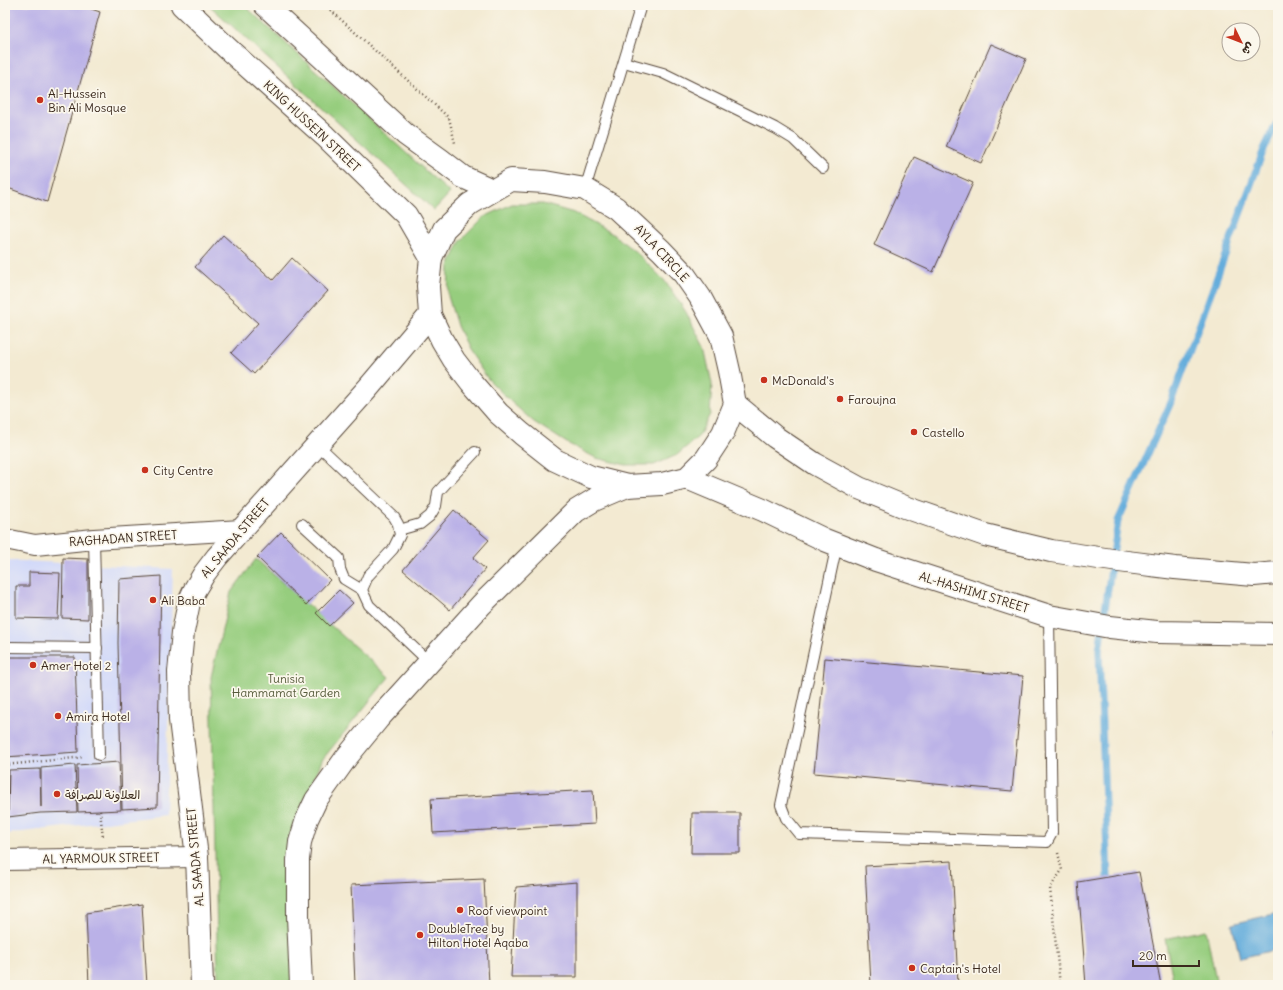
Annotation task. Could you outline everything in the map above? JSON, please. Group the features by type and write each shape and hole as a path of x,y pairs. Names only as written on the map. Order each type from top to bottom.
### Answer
{"main road":[{"name":"KING HUSSEIN STREET","path":"182,5 227,48 325,136 406,215 431,258"},
{"path":"265,5 405,134 462,177 492,190"},
{"name":"AYLA CIRCLE","path":"687,478 662,484 627,486 591,477 555,460 498,413 454,360 430,315 428,286 431,258 444,229 470,204 511,180 544,182 585,189 616,208 661,250 684,274 700,297 721,336 735,404"},
{"name":"AL SAADA STREET","path":"202,985 197,857 180,720 179,672 186,612 195,589 204,574 241,530 369,387 430,315"},
{"path":"687,478 706,459 723,433 735,404 775,437 815,464 859,488 985,535 1051,551 1119,561 1254,575 1278,573"},
{"name":"AL-HASHIMI STREET","path":"687,478 763,510 837,544 891,565 1049,616 1110,627 1157,632 1278,634"},
{"path":"301,985 298,916 298,860 300,842 307,819 316,800 346,758 378,719 481,605 576,511 594,500 627,486"}],"street":[{"name":"RAGHADAN STREET","path":"5,539 35,545 94,539 241,530"},
{"name":"AL YARMOUK STREET","path":"5,860 197,857"}],"lane":[{"path":"585,189 641,5"},
{"path":"624,62 663,73 775,128 793,139 823,168"},
{"path":"318,444 394,517 400,530 400,535 393,549 368,576 362,590"},
{"path":"400,530 420,524 430,516 436,506 438,492 475,452"},
{"path":"302,524 339,558 340,570 344,578 362,590 370,605 430,663"},
{"path":"94,539 99,755"},
{"path":"837,544 781,805 786,818 799,834 1047,842 1052,833 1049,616"},
{"path":"5,647 97,648"}],"path":[{"path":"325,5 449,118 462,177"},
{"path":"5,765 99,755"},
{"path":"100,811 106,858"},
{"path":"1052,833 1062,870 1050,888 1060,985"}],"shaded area":[{"path":"5,560 173,569 165,815 5,834"}],"green space":[{"path":"209,5 244,5 450,193 434,210"},
{"path":"512,204 543,204 574,213 611,233 637,253 664,280 686,312 704,347 712,384 710,414 699,436 677,455 654,465 626,465 596,458 567,443 534,422 488,379 470,353 457,326 448,296 449,266 461,240 484,217"},
{"name":"Tunisia Hammamat Garden","path":"256,559 389,677 322,760 288,845 296,985 218,985 211,677 231,592"},
{"path":"1206,930 1217,985 1174,985 1165,939"}],"water":[{"path":"1278,913 1278,949 1240,958 1232,924"}],"building":[{"name":"Al-Hussein Bin Ali Mosque","path":"5,5 80,5 100,12 47,202 5,187"},
{"path":"991,44 1026,59 981,163 946,147"},
{"path":"914,157 973,183 933,272 874,245"},
{"path":"223,235 273,280 292,258 328,291 254,374 231,353 258,323 195,267"},
{"path":"454,510 489,540 473,558 485,569 450,610 403,570"},
{"path":"281,532 330,580 306,605 257,557"},
{"path":"63,558 88,559 88,619 62,618"},
{"path":"29,572 60,573 58,619 16,618 16,586 29,586"},
{"path":"161,576 157,807 122,809 118,643 119,579"},
{"path":"339,590 353,603 329,626 316,613"},
{"path":"6,601 7,617 5,617"},
{"path":"5,657 75,657 78,752 5,757"},
{"path":"825,658 1023,676 1012,791 814,773"},
{"path":"1278,731 1278,745 1277,745 1275,732"},
{"path":"119,762 121,810 78,812 77,765"},
{"path":"75,765 77,812 40,813 8,817 9,770 40,769 41,807 41,768"},
{"path":"8,772 7,817 5,817 5,773"},
{"path":"593,790 595,824 433,833 431,799"},
{"path":"692,813 740,813 740,853 691,853"},
{"path":"952,861 958,985 871,985 865,866"},
{"path":"1139,872 1161,985 1086,985 1078,882"},
{"name":"DoubleTree by Hilton Hotel Aqaba","path":"484,879 489,985 355,985 351,885"},
{"path":"577,882 577,977 511,977 516,887"},
{"path":"142,904 147,985 89,985 86,913"}],"waterway":[{"path":"1108,878 1099,650 1118,521 1171,402 1264,149 1278,120"}],"place":[{"name":"Al-Hussein Bin Ali Mosque","path":"40,100"},
{"name":"McDonald's","path":"764,380"},
{"name":"Faroujna","path":"840,399"},
{"name":"Castello","path":"914,432"},
{"name":"City Centre","path":"145,470"},
{"name":"Ali Baba","path":"153,600"},
{"name":"Amer Hotel 2","path":"33,665"},
{"name":"Amira Hotel","path":"58,716"},
{"name":"العلاونة للصرافة","path":"57,794"},
{"name":"Roof viewpoint","path":"460,910"},
{"name":"DoubleTree by Hilton Hotel Aqaba","path":"420,935"},
{"name":"Captain's Hotel","path":"912,968"}]}
